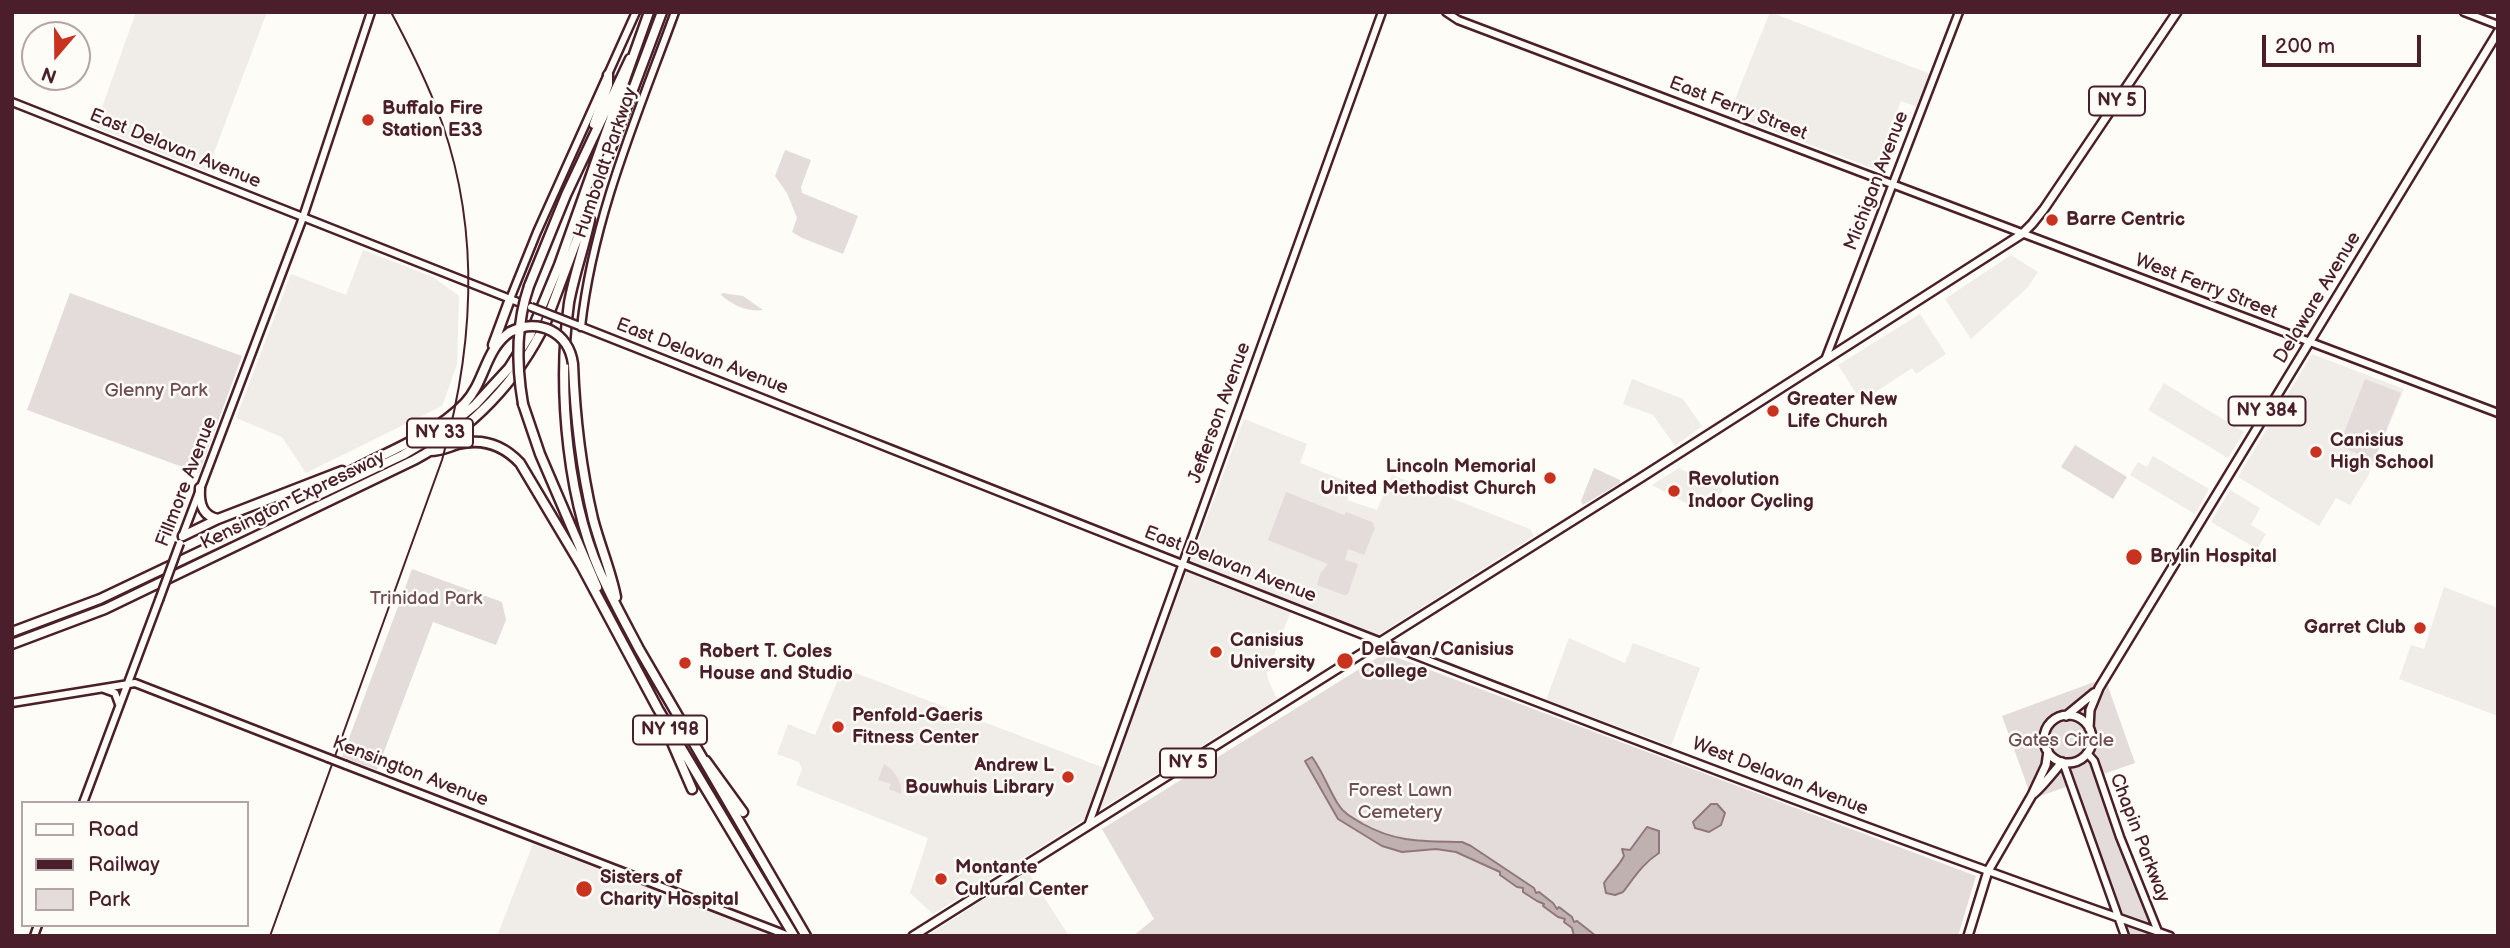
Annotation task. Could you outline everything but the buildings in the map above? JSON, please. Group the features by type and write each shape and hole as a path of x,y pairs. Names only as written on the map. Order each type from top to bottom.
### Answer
{"highway":[{"name":"Kensington Expressway","path":"12,632 100,599 402,455 429,440 468,412 503,375 524,345 546,301 649,12"},
{"name":"Kensington Expressway","path":"12,644 105,609 430,451 480,412 525,361 550,314 662,12"},
{"path":"601,603 600,594 540,454 523,404 518,339 528,286 626,64 635,52"},
{"path":"575,176 608,85 608,75"},
{"path":"590,210 568,312 565,406 571,461 581,510 607,588 617,603"},
{"path":"234,535 252,523 433,429 465,403 479,384 510,299"},
{"path":"491,352 510,331 526,326 548,329 566,343 573,364 575,414 583,472 597,536 617,603"},
{"path":"430,451 479,442 497,446 513,456 530,478 601,603"},
{"path":"181,539 218,519 377,458"},
{"path":"200,488 204,511 208,516 218,519"},
{"name":"NY 198","path":"601,603 658,709 790,935"},
{"name":"NY 198","path":"617,603 648,667 806,936"},
{"path":"658,709 692,789"},
{"path":"701,756 712,766 743,812"}],"main road":[{"name":"NY 5","path":"913,936 2022,234 2044,209 2176,12"},
{"name":"Delaware Avenue","path":"2089,728 2090,710 2099,688 2498,32"},
{"name":"Delaware Avenue","path":"2066,716 2099,688"},
{"name":"NY 384","path":"1968,936 1988,871 2044,771 2048,751 2045,741 2048,727 2055,719 2066,716"},
{"path":"2066,716 2080,719 2089,728"},
{"name":"NY 384","path":"2087,753 2092,740 2089,728"},
{"path":"2048,751 2063,762 2074,762 2087,753"},
{"name":"NY 384","path":"2032,795 2038,793 2047,778 2063,762"}],"street":[{"name":"Fillmore Avenue","path":"84,801 303,217 371,12"},
{"name":"Humboldt Parkway","path":"510,299 537,232 636,12"},
{"name":"Humboldt Parkway","path":"579,326 601,219 676,12"},
{"name":"Jefferson Avenue","path":"1088,826 1382,12"},
{"name":"East Ferry Street","path":"1446,12 1458,20 2022,234"},
{"name":"Michigan Avenue","path":"1825,360 1959,12"},
{"path":"2463,12 2498,25"},
{"name":"East Delavan Avenue","path":"12,102 1380,642"},
{"name":"West Ferry Street","path":"2022,234 2498,414"},
{"name":"West Delavan Avenue","path":"1380,642 1988,871 2170,936"},
{"name":"Kensington Avenue","path":"12,703 135,683 790,935"},
{"path":"99,689 110,690 116,694 119,706"},
{"name":"Chapin Parkway","path":"2087,753 2094,761 2120,837 2159,934"},
{"path":"2063,762 2125,936"}],"shaded area":[{"path":"136,12 267,12 207,171 95,127"},
{"path":"1770,12 1930,74 1917,107 1901,101 1875,169 1729,114"},
{"path":"363,250 433,277 459,296 457,365 442,406 306,473 282,437 236,418 291,274 346,295"},
{"path":"2011,255 2038,272 2028,287 1971,339 1945,299"},
{"path":"1920,314 1946,354 1916,374 1912,368 1868,397 1856,393 1838,365"},
{"name":"Canisius High School","path":"2312,354 2404,389 2368,476 2350,505 2336,498 2319,526 2238,477"},
{"path":"1632,379 1683,399 1702,426 1675,446 1653,415 1623,404"},
{"path":"2164,383 2244,432 2228,458 2148,410"},
{"name":"Canisius University","path":"1244,419 1307,444 1300,463 1353,484 1347,500 1377,510 1392,475 1530,529 1534,536 1378,635 1294,603 1267,673 1277,699 933,914 910,893 928,838 796,785 802,769 799,762 777,754 788,724 815,735 843,668 1112,771"},
{"path":"2153,456 2209,489 2195,514 2130,475 2138,462 2147,467"},
{"path":"1679,468 1723,489 1716,502 1705,498 1699,510 1652,485"},
{"path":"2230,490 2260,508 2251,525 2266,534 2257,549 2211,522"},
{"path":"2444,587 2498,608 2498,716 2399,679 2411,645 2424,649"},
{"path":"1569,638 1625,663 1633,643 1700,668 1671,746 1546,700"},
{"path":"1312,757 1338,804 1352,818 1399,838 1462,842 1471,846 1534,888 1536,893 1539,892 1557,909 1559,907 1572,917 1574,922 1577,921 1596,936 1574,936 1572,928 1564,922 1565,919 1558,917 1543,906 1544,904 1523,892 1523,888 1517,887 1500,875 1500,872 1456,852 1436,849 1402,852 1382,846 1338,819 1305,761"},
{"path":"1711,804 1717,804 1725,813 1721,825 1709,832 1695,828 1693,822"},
{"path":"1647,827 1659,831 1659,853 1643,866 1623,892 1615,895 1606,893 1604,883 1624,856 1622,849 1630,850"},
{"name":"Sisters of Charity Hospital","path":"533,844 774,935 774,936 497,936"},
{"path":"1028,872 1069,936 927,936 994,893"}],"green space":[{"path":"785,150 811,160 801,187 802,193 858,216 843,254 792,232 797,218 787,193 775,176"},
{"name":"Glenny Park","path":"70,293 242,356 199,473 27,410"},
{"path":"721,295 743,296 763,310 736,305"},
{"path":"2365,379 2401,393 2374,460 2339,446"},
{"path":"2075,445 2127,477 2113,499 2061,467"},
{"path":"1594,468 1620,480 1620,483 1583,505 1581,501"},
{"path":"1286,492 1344,515 1346,512 1372,522 1375,528 1364,555 1348,549 1345,560 1358,564 1348,594 1317,585 1320,574 1328,564 1268,540"},
{"name":"Trinidad Park","path":"412,569 502,602 506,620 496,645 433,622 377,770 342,757"},
{"name":"Forest Lawn Cemetery","path":"1385,653 1976,876 1958,936 1133,936 1154,919 1102,829"},
{"name":"Gates Circle","path":"2105,678 2135,763 2095,777 2155,936 2129,936 2074,784 2032,799 2002,716"},
{"path":"884,764 897,777 901,794 889,789 891,784 878,780"}],"railway":[{"path":"270,936 442,460 461,371 468,281 460,192 450,148 435,104 391,12"}],"place":[{"name":"Buffalo Fire Station E33","path":"368,120"},
{"name":"Barre Centric","path":"2052,220"},
{"name":"Greater New Life Church","path":"1773,411"},
{"name":"Canisius High School","path":"2316,452"},
{"name":"Lincoln Memorial United Methodist Church","path":"1550,478"},
{"name":"Revolution Indoor Cycling","path":"1674,491"},
{"name":"Brylin Hospital","path":"2134,557"},
{"name":"Garret Club","path":"2420,628"},
{"name":"Canisius University","path":"1216,652"},
{"name":"Delavan/Canisius College","path":"1345,661"},
{"name":"Robert T. Coles House and Studio","path":"685,663"},
{"name":"Penfold-Gaeris Fitness Center","path":"838,727"},
{"name":"Andrew L Bouwhuis Library","path":"1068,777"},
{"name":"Montante Cultural Center","path":"941,879"},
{"name":"Sisters of Charity Hospital","path":"584,889"}]}
